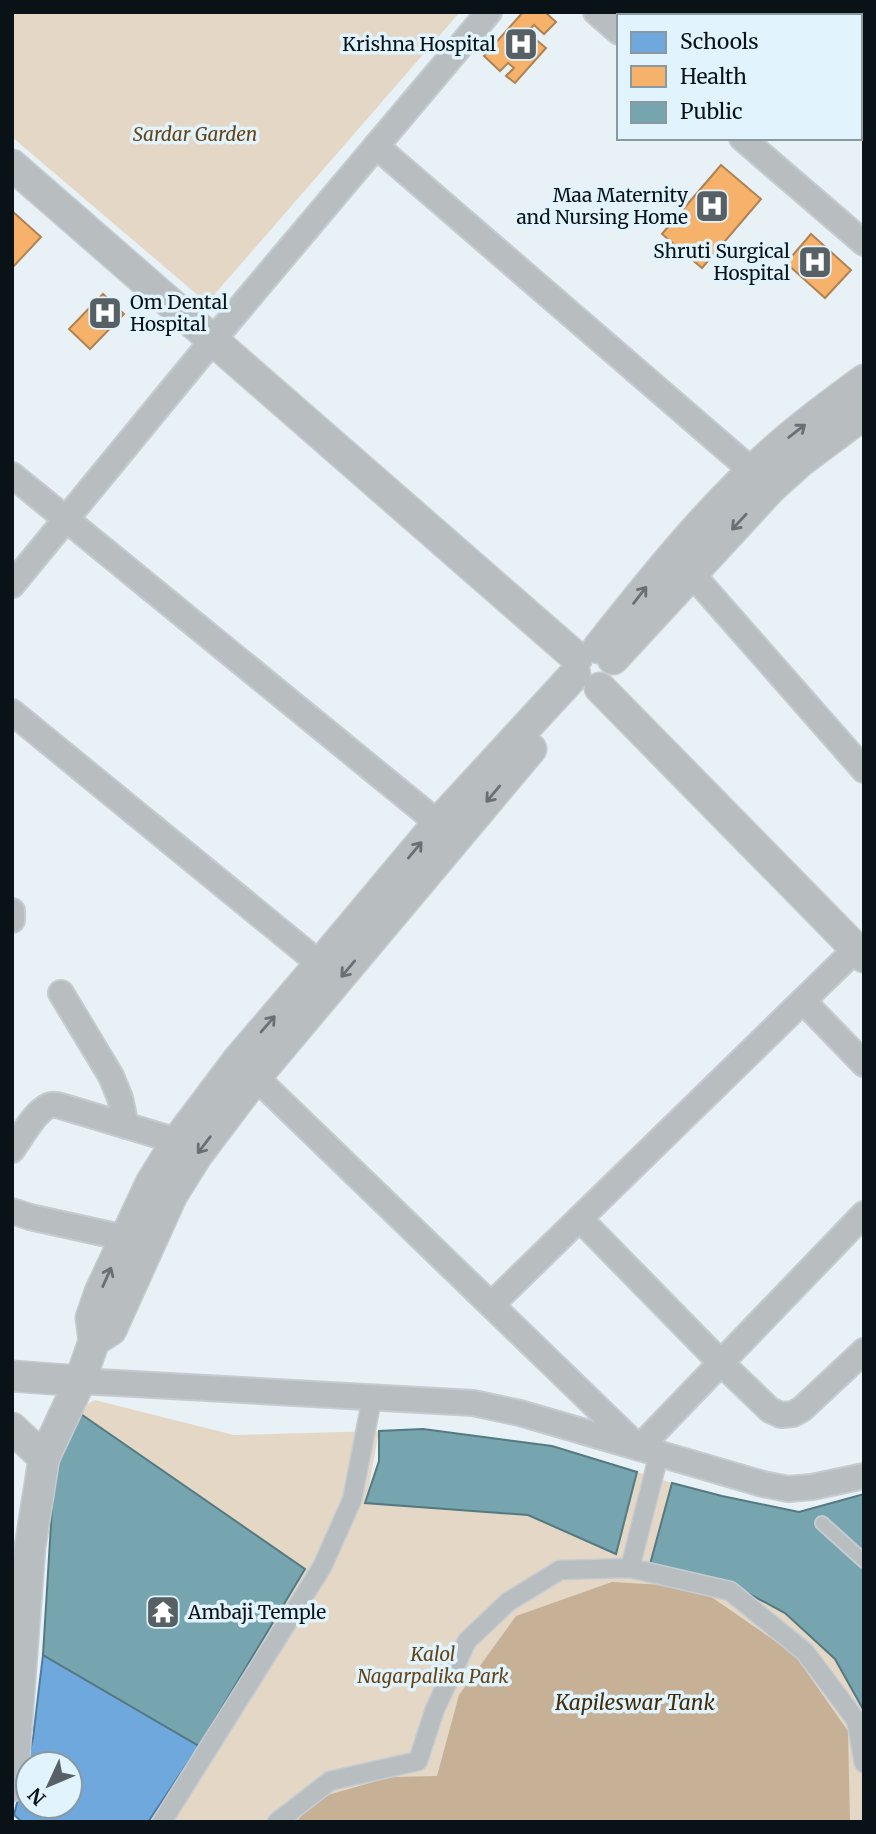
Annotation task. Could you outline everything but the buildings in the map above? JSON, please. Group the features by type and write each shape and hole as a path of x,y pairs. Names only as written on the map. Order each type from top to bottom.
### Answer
{"street":[{"path":"12,585 213,340 489,12"},
{"path":"596,12 617,30"},
{"path":"744,140 864,243"},
{"path":"376,146 762,480"},
{"path":"12,165 701,765 861,947 491,1305"},
{"path":"94,1341 111,1330 172,1195 247,1068 320,964 438,823 673,595 762,480 785,441 864,380"},
{"path":"12,1786 30,1547 44,1458 80,1381 94,1341 91,1318 150,1183 177,1141 247,1068 594,670 672,556 762,480 801,461 864,414"},
{"path":"12,475 438,823"},
{"path":"691,573 864,769"},
{"path":"12,712 320,964"},
{"path":"12,911 12,920"},
{"path":"61,993 111,1076 120,1098 126,1126"},
{"path":"803,1001 864,1065"},
{"path":"247,1068 491,1305 649,1451"},
{"path":"12,1150 35,1117 44,1108 52,1105 177,1141"},
{"path":"12,1211 124,1238"},
{"path":"630,1568 649,1451 721,1363 864,1214"},
{"path":"580,1219 721,1363 771,1410 781,1415 802,1409 864,1351"},
{"path":"12,1376 473,1403 520,1413 788,1489 864,1476"},
{"path":"162,1822 322,1567 352,1500 372,1398"},
{"path":"12,1428 44,1458"},
{"path":"276,1822 330,1781 418,1761 435,1709 467,1641 508,1602 561,1570 630,1568 730,1591 805,1651 856,1720 864,1763"}],"lane":[{"path":"822,1523 864,1561"}],"green space":[{"name":"Sardar Garden","path":"12,12 460,12 207,303 12,137"},
{"name":"Kalol Nagarpalika Park","path":"95,1400 234,1435 379,1431 366,1503 528,1515 616,1554 637,1472 672,1483 649,1568 727,1582 785,1613 835,1659 864,1711 864,1822 148,1822 199,1746 305,1569 75,1410"}],"water":[{"name":"Kapileswar Tank","path":"612,1582 697,1587 794,1654 848,1731 850,1822 296,1822 317,1798 391,1777 437,1776 459,1695 516,1616"}],"place":[{"name":"Krishna Hospital","path":"521,44"},
{"name":"Maa Maternity and Nursing Home","path":"712,206"},
{"name":"Shruti Surgical Hospital","path":"815,262"},
{"name":"Om Dental Hospital","path":"105,313"},
{"name":"Ambaji Temple","path":"163,1612"}]}
